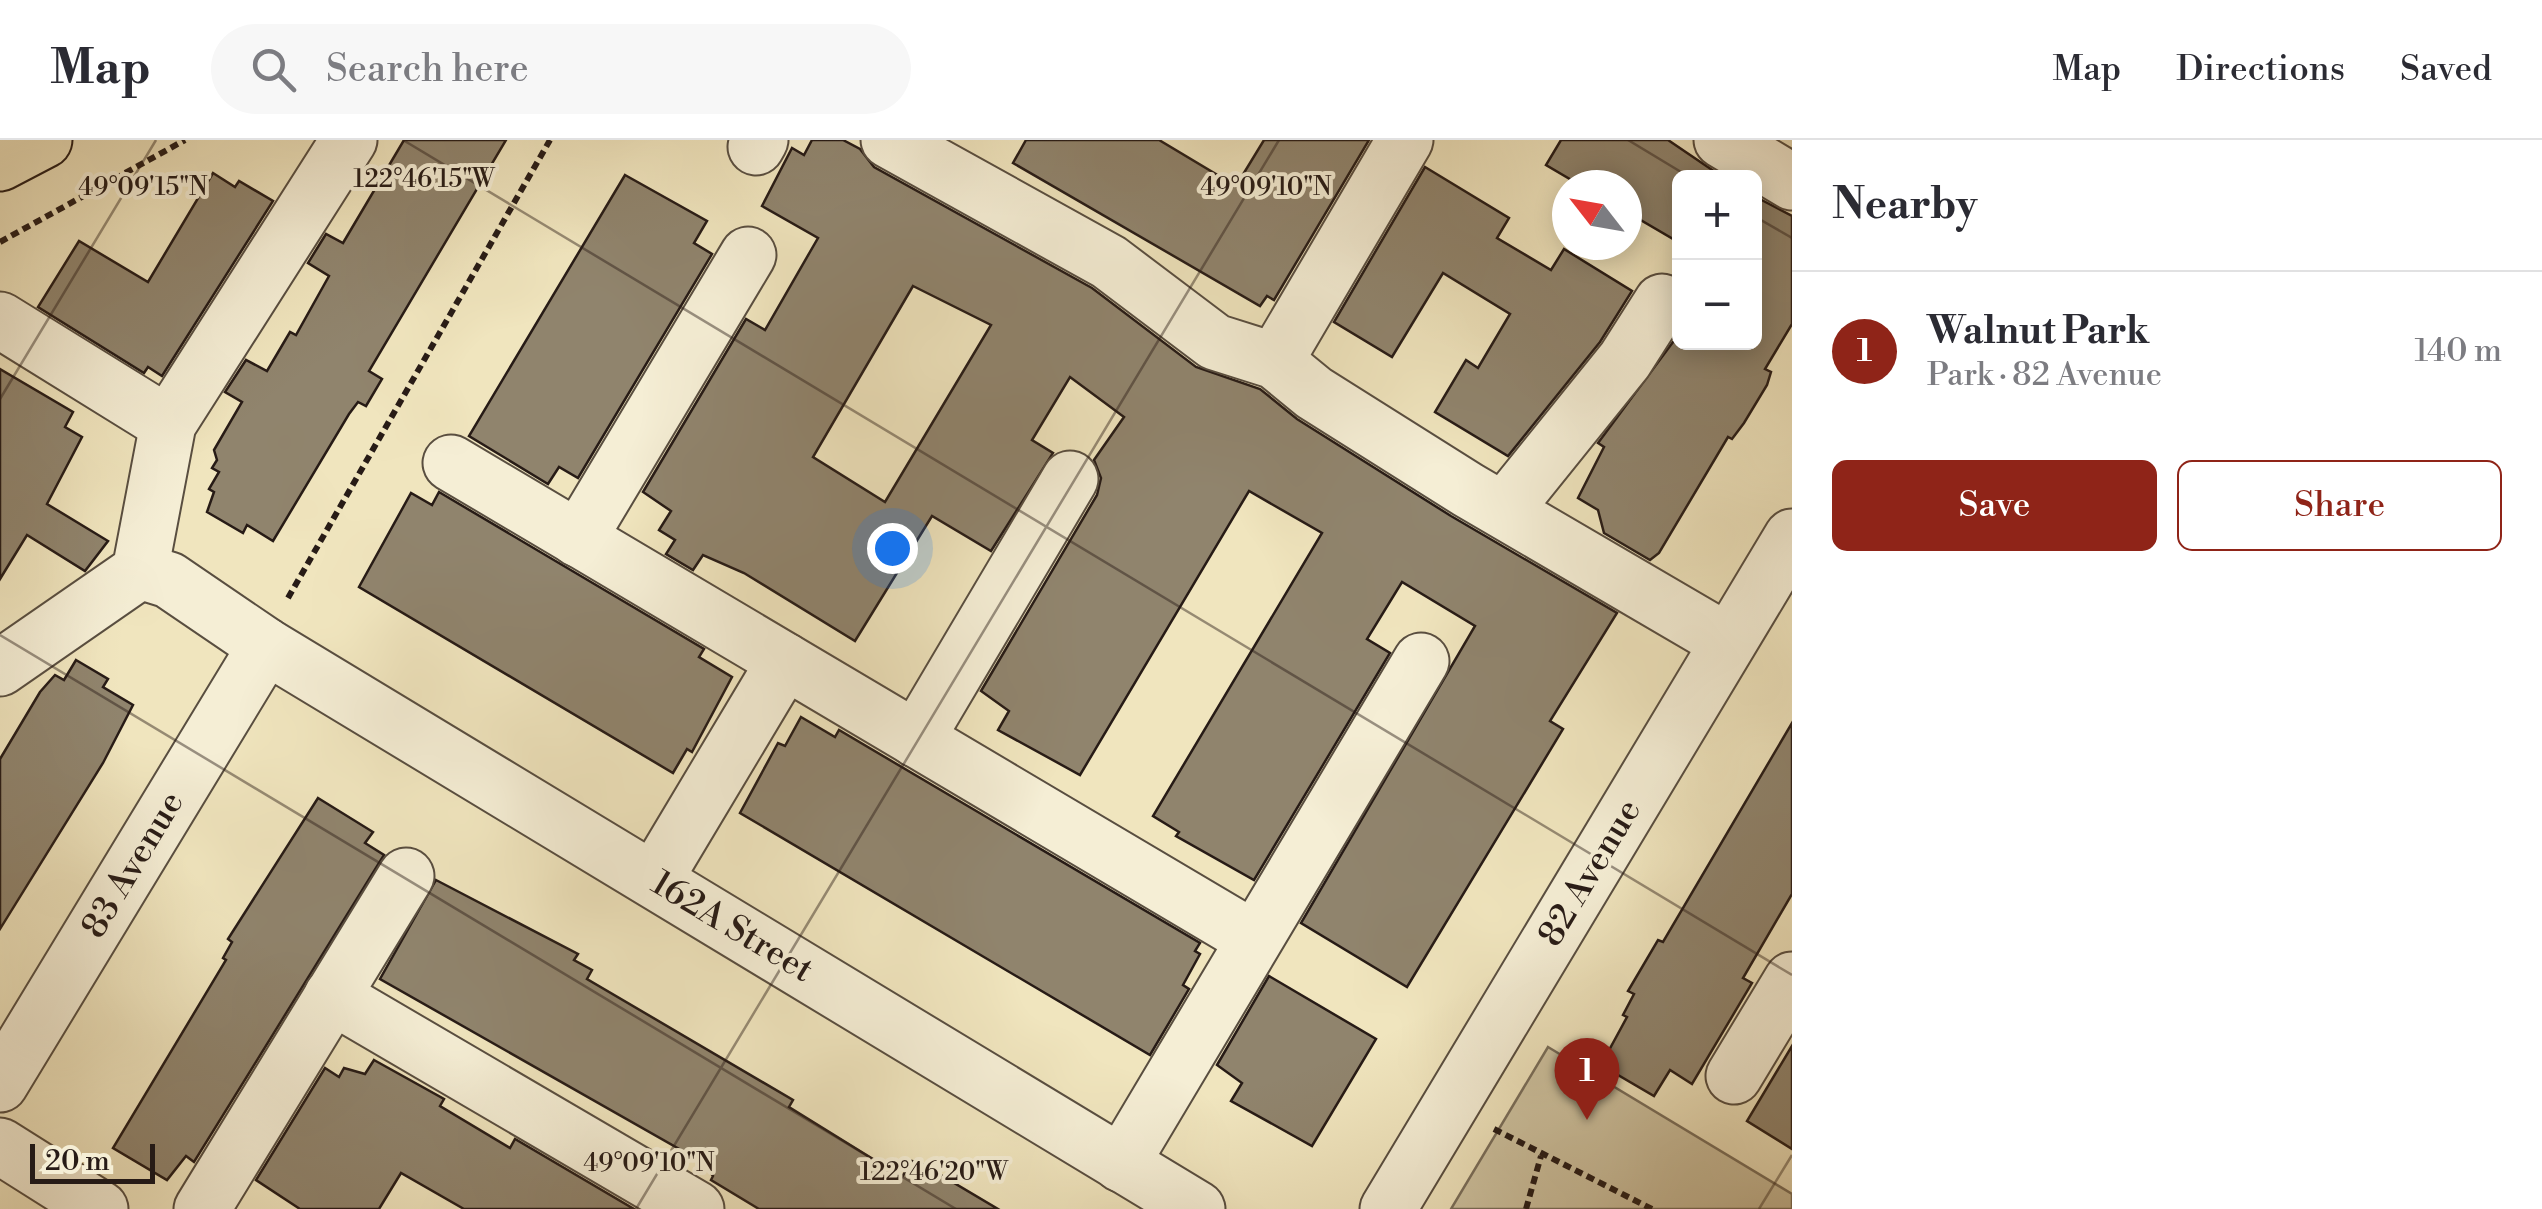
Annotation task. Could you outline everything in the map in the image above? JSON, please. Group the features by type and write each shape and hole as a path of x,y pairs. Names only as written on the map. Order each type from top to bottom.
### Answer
{"main road":[{"path":"0,163 44,140"}],"street":[{"path":"0,668 127,580 168,424 349,140"},
{"path":"889,140 1109,262 1215,342 1275,361 1314,393 1728,642"},
{"path":"1275,361 1405,140"},
{"path":"578,539 748,255"},
{"path":"1506,509 1625,360 1662,302"},
{"path":"0,320 168,424"},
{"path":"451,463 1254,939"},
{"path":"916,739 1070,479"},
{"name":"82 Avenue","path":"1388,1209 1792,537"},
{"name":"162A Street","path":"127,580 169,580 1197,1209"},
{"name":"83 Avenue","path":"0,1084 268,639"},
{"path":"654,880 785,660"},
{"path":"1121,1164 1420,661"},
{"path":"202,1209 406,876"},
{"path":"1734,1076 1792,980"},
{"path":"332,996 696,1209"},
{"path":"0,1146 100,1209"}],"path":[{"path":"0,242 184,140"},
{"path":"268,639 550,140"},
{"path":"1494,1130 1652,1209"},
{"path":"1526,1209 1541,1156"}],"shaded area":[{"path":"1548,1047 1792,1194 1792,1209 1451,1209"}],"building":[{"path":"404,140 506,140 369,371 382,379 366,406 358,402 349,414 273,541 247,525 243,533 207,512 214,492 209,489 219,472 212,468 217,460 214,450 242,402 225,392 246,360 267,371 290,332 296,335 329,276 308,263 326,234 343,243"},
{"path":"812,140 843,140 860,149 874,167 1092,288 1196,367 1260,389 1297,419 1451,516 1617,613 1550,721 1563,729 1407,987 1301,923 1475,626 1402,582 1367,639 1390,653 1254,880 1176,836 1179,832 1153,816 1322,533 1249,491 1080,775 998,730 1009,711 981,691 1097,495 1101,478 1094,460 1124,417 1070,377 1032,440 1053,453 991,551 932,516 855,641 744,573 703,555 693,570 666,554 675,540 659,530 671,511 643,492 746,319 765,330 818,238 762,206 792,148 804,155","holes":["913,286 991,325 885,502 813,457"]},
{"path":"1026,140 1159,140 1236,186 1264,140 1369,140 1274,300 1267,296 1260,306 1013,163"},
{"path":"1561,140 1668,140 1712,170 1672,170 1672,238 1642,221 1642,170 1554,170 1546,165"},
{"path":"1425,167 1509,218 1497,238 1551,270 1557,260 1582,260 1632,291 1600,342 1508,456 1435,412 1466,360 1478,368 1510,314 1443,273 1392,357 1334,322"},
{"path":"213,173 235,187 239,181 273,201 162,376 148,367 144,373 38,307 79,241 148,282"},
{"path":"625,175 707,221 694,243 712,254 578,478 559,467 548,484 469,436"},
{"path":"1762,200 1792,216 1792,324 1765,369 1771,372 1767,385 1732,439 1728,437 1659,553 1650,560 1604,533 1598,510 1578,498 1604,447 1598,443 1672,343 1672,350 1762,350"},
{"path":"0,369 73,412 65,427 82,437 47,504 108,541 85,571 27,535 0,579"},
{"path":"439,492 704,649 699,657 732,677 692,752 687,749 673,773 359,587 411,493 432,505"},
{"path":"76,660 108,679 103,687 133,705 103,763 0,929 0,759 40,692 55,675 64,680"},
{"path":"801,717 835,737 839,730 1200,943 1195,951 1200,954 1183,985 1189,989 1150,1055 740,813 778,743 785,746"},
{"path":"1792,723 1792,894 1743,978 1752,983 1692,1084 1670,1070 1654,1096 1601,1065 1627,1017 1623,1015 1634,994 1628,991 1658,940 1663,942"},
{"path":"318,798 373,832 365,843 384,855 194,1162 186,1156 167,1180 113,1148 226,960 223,958 232,942 228,939"},
{"path":"436,880 578,954 574,960 592,970 587,979 793,1100 789,1107 902,1177 912,1161 922,1164 998,1209 759,1209 711,1180 713,1176 702,1162 380,979"},
{"path":"1269,976 1376,1039 1312,1146 1231,1101 1242,1083 1217,1065"},
{"path":"1792,1046 1792,1149 1747,1121"},
{"path":"374,1060 444,1099 440,1106 510,1148 515,1139 634,1209 464,1209 401,1173 379,1209 300,1209 256,1180 325,1068 339,1077 344,1068 365,1074"}],"place":[{"name":"Walnut Park","path":"1587,1120"}]}
